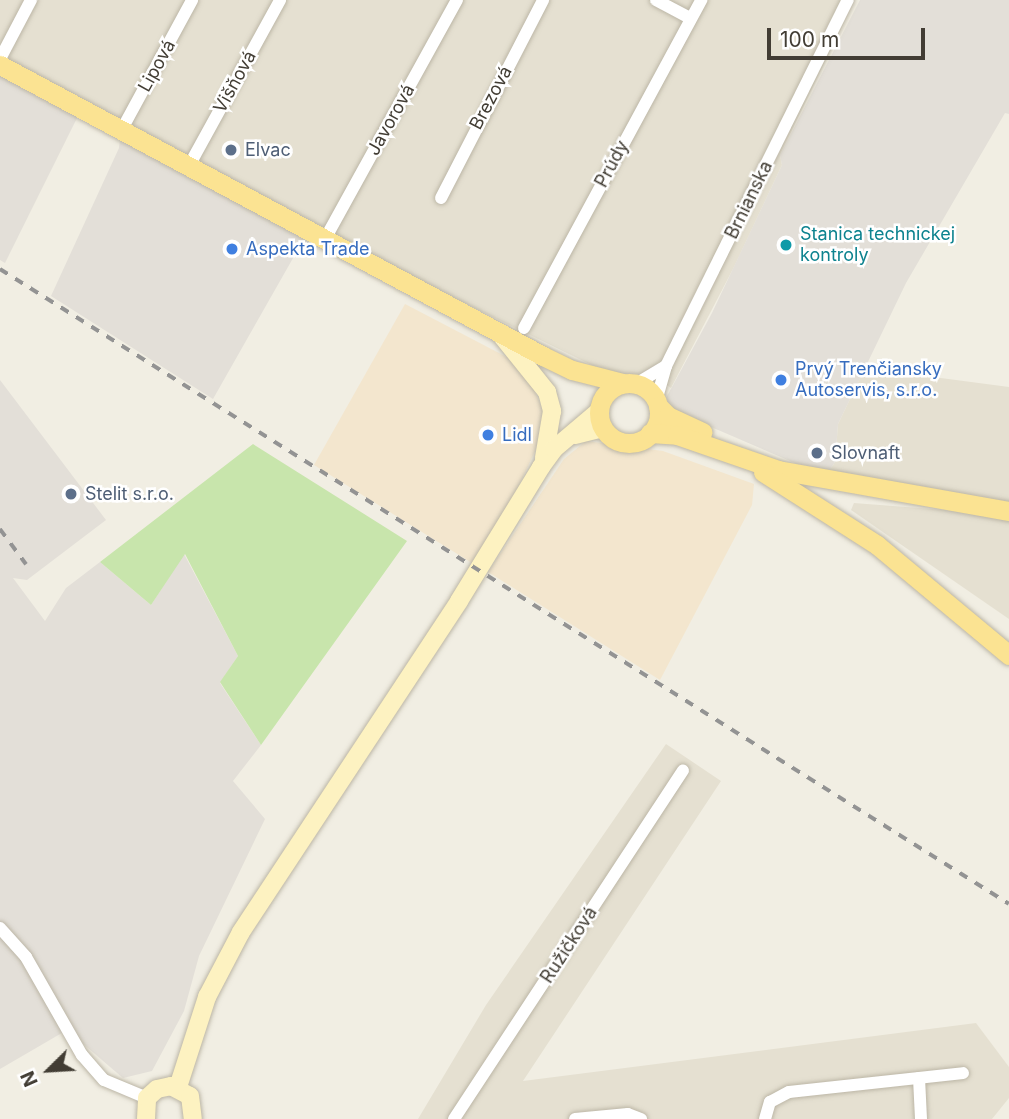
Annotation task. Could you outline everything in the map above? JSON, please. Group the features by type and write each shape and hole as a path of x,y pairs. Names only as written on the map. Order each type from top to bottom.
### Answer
{"main road":[{"path":"0,65 572,370 648,389 657,404 688,427 840,483"},
{"path":"572,370 601,414 627,443 650,433 677,435 747,462 840,483 1009,511"},
{"path":"601,414 608,391 629,384"},
{"path":"650,433 657,404"},
{"path":"747,462 877,545 1009,655"}],"street":[{"path":"0,59 32,0"},
{"name":"Lipová","path":"121,131 192,0"},
{"name":"Višňová","path":"190,164 280,0"},
{"name":"Javorová","path":"325,239 457,0"},
{"name":"Brezová","path":"441,198 544,0"},
{"path":"656,0 691,18"},
{"name":"Prúdy","path":"524,328 701,0"},
{"name":"Brnianska","path":"657,404 666,366 848,0"},
{"path":"499,333 547,392 550,438 541,467"},
{"path":"629,384 666,366"},
{"path":"178,1087 207,997 241,932 459,601 541,467 572,436 601,414"},
{"name":"Ružičková","path":"454,1119 683,770"},
{"path":"0,928 26,957 82,1055 104,1080 148,1098"},
{"path":"765,1119 770,1102 780,1094 963,1073"},
{"path":"919,1078 921,1119"},
{"path":"146,1119 148,1098 164,1086 178,1087 193,1103 192,1119"},
{"path":"575,1119 628,1114 641,1119"}],"shaded area":[{"path":"0,0 855,0 780,155 782,165 734,267 671,388 649,373 614,376 452,297 0,56"},
{"path":"860,0 1009,0 1009,114 1005,113 906,283 838,424 835,462 829,471 804,467 674,411 666,398 712,313 782,165 780,155"},
{"path":"0,66 81,110 5,263 0,260"},
{"path":"121,131 309,230 213,399 51,296 119,148"},
{"path":"405,304 516,362 526,371 544,413 537,447 480,568 314,465"},
{"path":"865,368 1009,387 1009,502 829,471 835,462 838,424"},
{"path":"0,380 106,520 27,580 13,578 45,621 66,588 100,562 151,605 184,554 238,656 220,683 261,745 233,781 265,819 199,956 184,1011 152,1071 123,1078 67,1030 0,1069"},
{"path":"586,441 663,451 754,484 752,505 660,680 488,572 564,459"},
{"path":"854,503 1009,515 1009,619 851,510"},
{"path":"666,744 721,781 523,1081 976,1023 1009,1067 1009,1098 992,1119 418,1119 486,1005"}],"green space":[{"path":"253,444 407,541 261,745 220,682 238,656 185,554 151,605 100,562"}],"railway":[{"path":"0,269 1009,904"},
{"path":"0,529 26,564"}],"place":[{"name":"Elvac","path":"231,150"},
{"name":"Stanica technickej kontroly","path":"786,245"},
{"name":"Aspekta Trade","path":"232,249"},
{"name":"Prvý Trenčiansky Autoservis, s.r.o.","path":"781,380"},
{"name":"Lidl","path":"488,435"},
{"name":"Slovnaft","path":"817,453"},
{"name":"Stelit s.r.o.","path":"71,494"}]}
